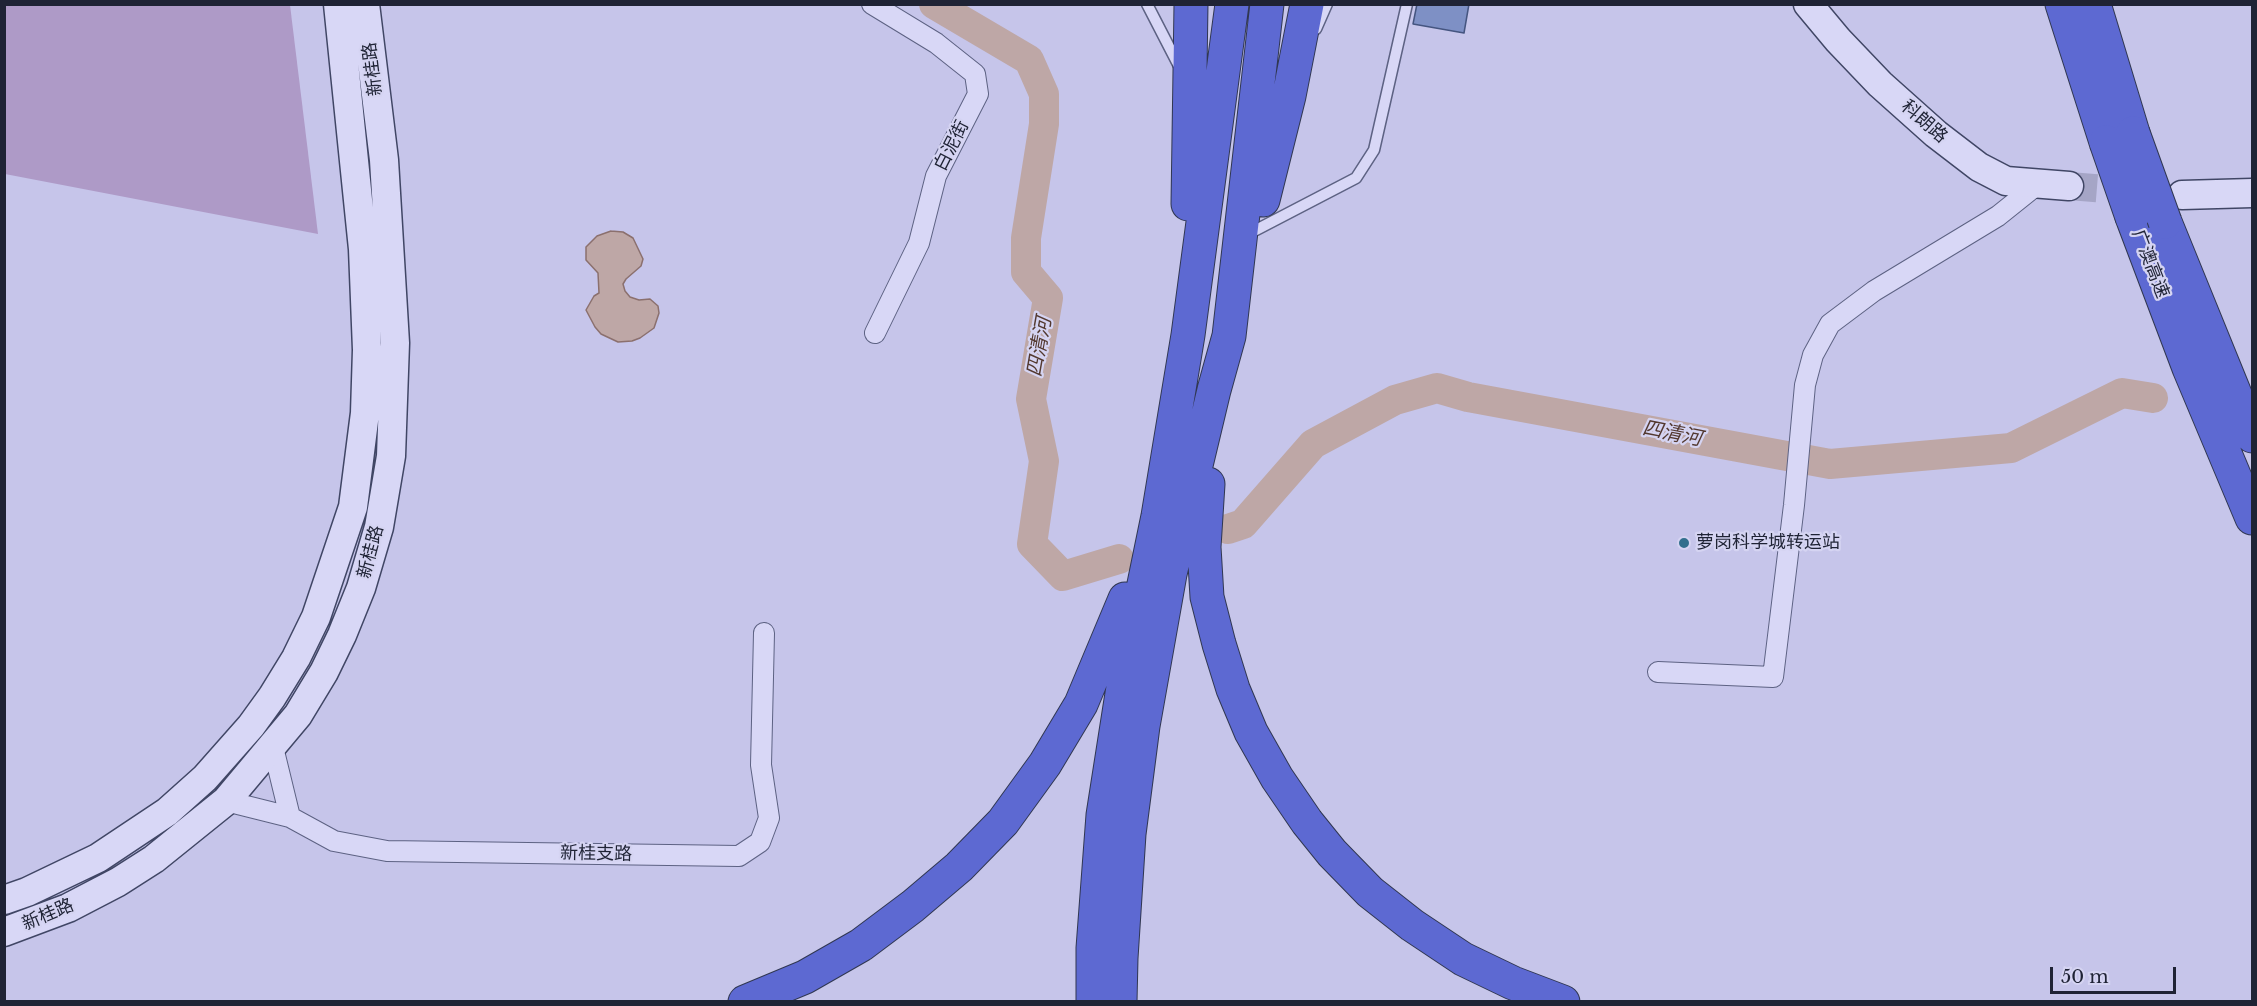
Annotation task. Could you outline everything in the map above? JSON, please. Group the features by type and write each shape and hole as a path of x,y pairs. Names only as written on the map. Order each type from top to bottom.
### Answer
{"highway":[{"path":"1188,335 1191,4"},
{"path":"1120,1002 1107,953 1103,815 1124,681 1158,516 1188,335 1232,4"},
{"path":"1229,336 1267,4"},
{"name":"广澳高速","path":"2062,4 2119,138 2165,222 2253,436"},
{"name":"广澳高速","path":"2094,4 2132,218 2189,368 2253,518"},
{"path":"1093,1002 1107,953 1129,834 1143,726 1170,574 1289,96 1310,28"},
{"path":"1214,390 1204,547 1207,597 1233,688 1251,732 1307,822 1332,853 1378,899 1412,926 1463,959 1513,983 1563,1002"},
{"path":"746,1002 804,977 861,945 913,906 959,867 1003,822 1045,764 1080,704 1158,516"}],"street":[{"name":"新桂路","path":"4,900 98,858 167,812 205,778 251,726 272,697 296,658 316,617 353,507 365,413 367,360 363,249 338,4"},
{"name":"新桂路","path":"4,932 68,908 118,882 154,859 226,801 298,715 342,636 361,588 376,537 391,456 395,343 384,160 365,4"},
{"name":"白泥街","path":"872,4 936,43 975,74 978,94 936,176 919,243 874,333"},
{"name":"科朗路","path":"1808,4 1880,84 1936,135 1979,167 2006,181 2069,186"},
{"path":"1658,672 1773,677 1795,493 1804,385 1813,355 1830,324 1874,291 1998,216 2038,184"},
{"path":"2182,195 2253,193"},
{"name":"新桂支路","path":"226,801 290,817 334,841 387,851 739,856 760,842 769,818 761,765 764,633"},
{"path":"273,747 290,817"}],"lane":[{"path":"1147,4 1164,40 1191,87"},
{"path":"1310,28 1327,4"},
{"path":"1256,230 1356,178 1374,150 1407,4"}],"shaded area":[{"path":"4,5 290,5 318,234 5,174"},
{"path":"611,231 623,232 633,238 643,259 641,266 623,284 625,291 630,297 639,300 650,299 658,306 659,313 654,328 632,341 618,342 601,334 586,310 594,296 599,293 598,273 586,260 586,247 597,236"}],"building":[{"path":"1417,4 1469,4 1464,33 1413,24"}],"waterway":[{"name":"四清河","path":"934,4 1029,60 1044,94 1044,124 1026,238 1026,272 1048,298 1031,399 1044,461 1032,544 1063,576 1119,559"},
{"name":"四清河","path":"1228,529 1243,524 1313,444 1395,400 1437,388 1468,397 1830,464 2011,448 2122,393 2153,398"}],"tunnel":[{"path":"2069,186 2142,192"}],"place":[{"name":"萝岗科学城转运站","path":"1684,543"}]}
